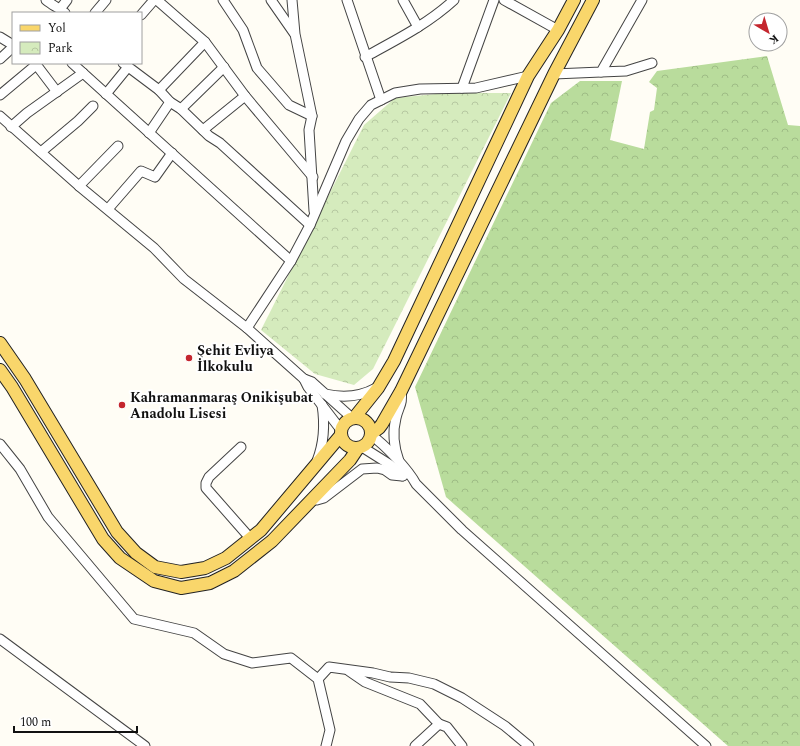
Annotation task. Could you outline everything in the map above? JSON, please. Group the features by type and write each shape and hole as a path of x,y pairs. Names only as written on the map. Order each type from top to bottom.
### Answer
{"main road":[{"path":"0,343 25,379 117,532 136,553 155,567 181,572 205,568 226,558 261,530 313,469 341,433 345,423 353,418 378,388 394,361 528,76 558,30 574,0"},
{"path":"0,370 12,387 103,539 120,558 154,581 181,588 210,583 234,571 272,541 350,460 360,447 368,442 371,434 382,424 400,391 554,74 593,0"},
{"path":"353,418 358,418 366,422 369,425 371,434"},
{"path":"341,433 345,443 349,446 360,447"}],"street":[{"path":"46,0 56,10 67,0"},
{"path":"96,12 106,0"},
{"path":"142,14 156,0 205,42 245,96 313,177"},
{"path":"223,0 243,30 257,68 289,105 312,116"},
{"path":"272,0 295,34"},
{"path":"292,0 295,34 312,116 309,130 314,212"},
{"path":"347,0 381,100"},
{"path":"402,0 418,27"},
{"path":"366,56 418,27 454,0"},
{"path":"462,88 494,0"},
{"path":"504,0 558,30"},
{"path":"601,72 642,0"},
{"path":"0,37 12,45"},
{"path":"159,90 205,42"},
{"path":"0,59 12,47"},
{"path":"554,74 626,71 652,63"},
{"path":"0,95 36,64 57,92"},
{"path":"73,64 290,261"},
{"path":"106,94 126,65 159,90 170,102 220,144 310,225"},
{"path":"180,109 224,67"},
{"path":"12,127 83,73"},
{"path":"247,328 290,261 310,225 314,212 346,141 359,119 371,104 395,93 420,89 476,88 528,76"},
{"path":"203,130 245,96"},
{"path":"149,133 170,102"},
{"path":"41,152 78,121 93,106"},
{"path":"1,118 79,186 154,248 184,279 247,328 304,379 312,382 353,418"},
{"path":"79,186 118,146"},
{"path":"108,209 141,171 155,177 172,154"},
{"path":"304,379 308,387 341,433"},
{"path":"325,394 349,397 364,394 378,388"},
{"path":"400,391 402,401 396,418 394,434 395,448 401,465"},
{"path":"313,469 318,459 323,436 324,426 322,405"},
{"path":"371,434 412,476 416,484 462,530 706,746"},
{"path":"0,444 20,469 48,517 134,619 194,633 224,654 252,663 291,658 318,679 330,730 326,746"},
{"path":"241,447 209,477 206,488 250,538"},
{"path":"360,447 389,464 408,481 416,484"},
{"path":"311,500 324,498 362,469 377,468 385,470 392,475 402,476"},
{"path":"0,639 145,746"},
{"path":"318,679 329,667 374,673 390,677 409,678 434,684 462,698 505,726 529,746"},
{"path":"347,670 365,682 420,704 439,724 447,728 462,746"},
{"path":"415,746 439,724"}],"green space":[{"path":"767,56 788,125 800,126 800,746 728,746 446,497 415,387 551,103 580,81 622,81 610,140 644,149 650,112 654,110 657,88 649,82 657,71"},
{"path":"446,93 511,93 373,369 354,385 315,374 261,330 364,125 395,98"}],"place":[{"name":"Şehit Evliya İlkokulu","path":"189,358"},
{"name":"Kahramanmaraş Onikişubat Anadolu Lisesi","path":"122,405"}]}
